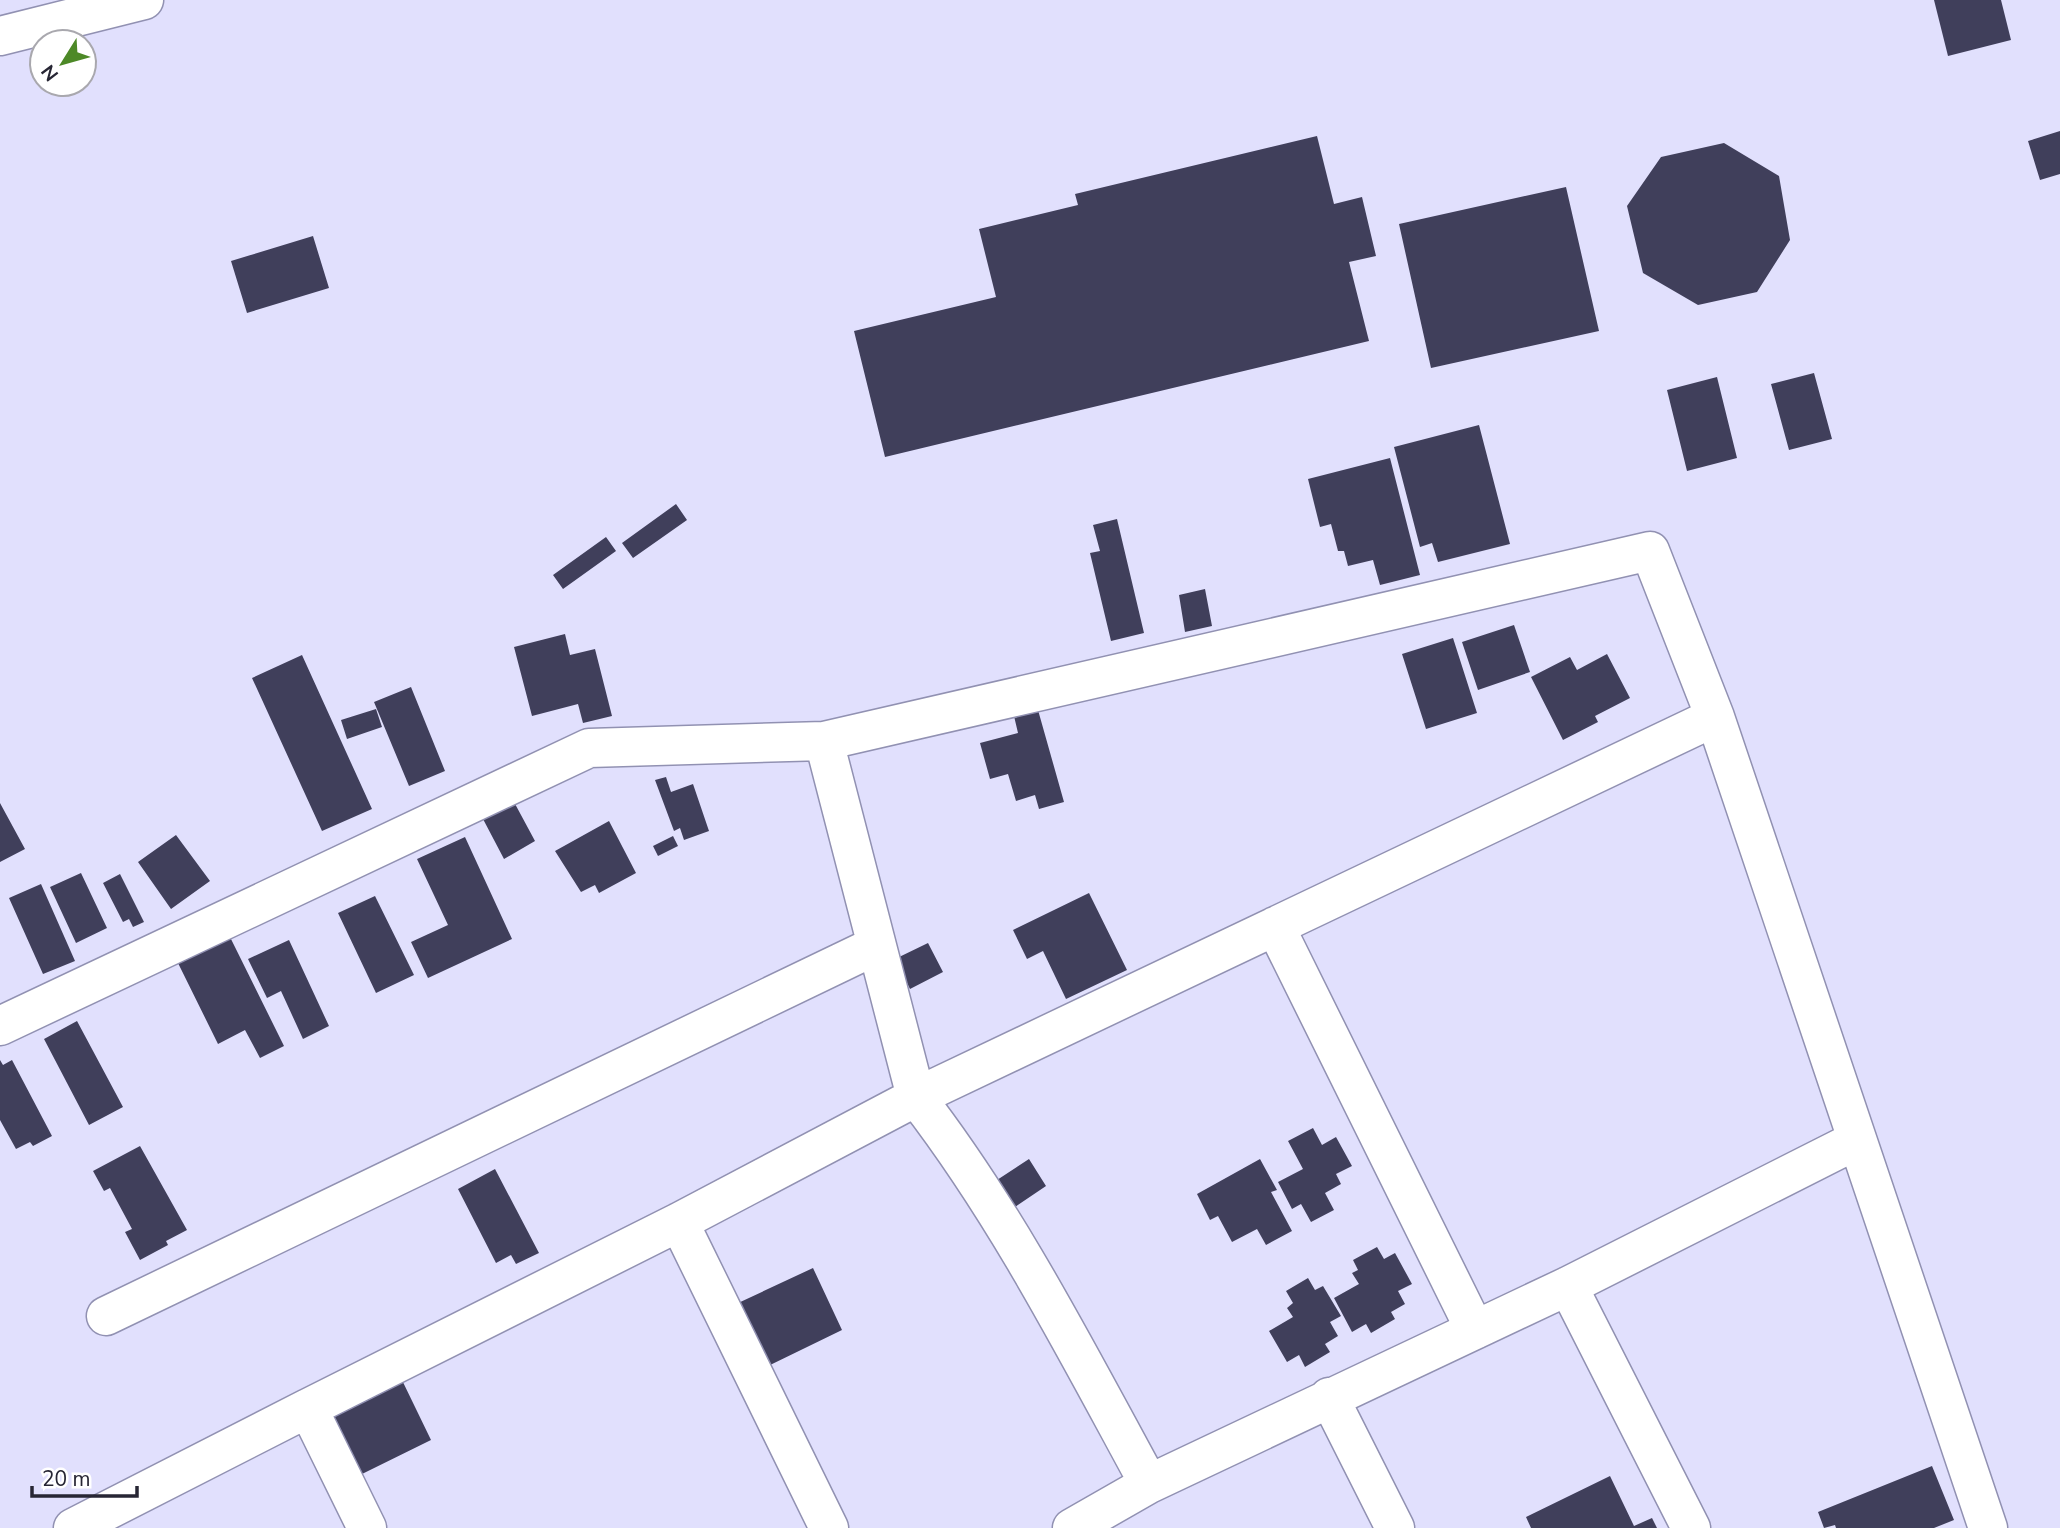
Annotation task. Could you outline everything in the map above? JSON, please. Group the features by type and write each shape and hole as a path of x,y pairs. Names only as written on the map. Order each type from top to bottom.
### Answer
{"street":[{"path":"0,36 144,0"},
{"path":"0,1026 589,748 824,741 1650,551 1715,717 1988,1528"},
{"path":"73,1528 679,1222 916,1097 1715,717"},
{"path":"824,741 916,1097 947,1138 1046,1294 1149,1484"},
{"path":"1275,926 1475,1331"},
{"path":"106,1315 875,946"},
{"path":"1093,1523 1149,1484 1568,1286 1857,1140"},
{"path":"679,1222 828,1528"},
{"path":"1568,1286 1691,1528"},
{"path":"1329,1397 1395,1528"},
{"path":"308,1408 366,1528"}],"building":[{"path":"1934,0 2001,0 2011,40 1948,56"},
{"path":"2060,131 2060,174 2040,180 2028,141"},
{"path":"1317,136 1334,204 1362,197 1376,256 1349,262 1369,341 885,457 854,331 996,297 979,229 1078,205 1075,194"},
{"path":"1724,143 1779,176 1790,240 1757,292 1698,305 1643,273 1627,206 1661,157"},
{"path":"1566,187 1599,331 1431,368 1399,224"},
{"path":"313,236 329,288 247,313 231,261"},
{"path":"1814,373 1832,439 1789,450 1771,384"},
{"path":"1717,377 1737,458 1687,471 1667,390"},
{"path":"1479,425 1510,544 1438,562 1432,543 1420,547 1394,447"},
{"path":"1390,458 1420,575 1380,585 1373,560 1348,566 1344,551 1338,551 1331,524 1320,527 1308,479"},
{"path":"676,504 687,520 633,558 622,543"},
{"path":"1117,519 1144,633 1111,641 1090,553 1100,551 1093,525"},
{"path":"606,537 616,551 563,589 553,575"},
{"path":"1205,589 1212,626 1185,632 1179,595"},
{"path":"1514,625 1530,672 1478,690 1462,642"},
{"path":"565,634 570,655 595,649 612,716 583,723 578,704 532,716 514,647"},
{"path":"1453,638 1477,713 1426,729 1402,654"},
{"path":"1607,654 1630,698 1595,716 1598,722 1563,740 1531,677 1570,657 1577,670"},
{"path":"302,655 372,809 322,831 252,678"},
{"path":"411,687 445,771 409,786 374,702"},
{"path":"376,709 382,727 347,739 341,720"},
{"path":"1038,710 1064,802 1039,809 1035,795 1016,801 1008,774 990,779 980,743 1018,733 1014,716"},
{"path":"666,777 671,792 693,784 709,831 684,840 680,828 674,831 655,780"},
{"path":"514,802 535,841 504,859 483,819"},
{"path":"0,803 25,849 0,862"},
{"path":"609,821 636,873 599,893 595,885 581,892 555,851"},
{"path":"176,835 210,881 171,909 138,862"},
{"path":"673,836 678,846 658,856 653,846"},
{"path":"465,837 512,939 428,978 411,942 448,925 417,859"},
{"path":"81,873 107,928 76,943 50,887"},
{"path":"120,874 144,922 133,927 129,919 123,922 103,883"},
{"path":"41,884 75,961 43,974 9,898"},
{"path":"1089,893 1127,970 1066,999 1043,951 1027,959 1013,930"},
{"path":"375,896 414,975 376,993 338,913"},
{"path":"229,935 284,1046 260,1058 245,1030 218,1044 177,961"},
{"path":"289,940 329,1026 303,1039 281,991 267,998 248,959"},
{"path":"928,943 943,972 910,989 895,959"},
{"path":"77,1021 123,1107 89,1125 44,1039"},
{"path":"0,1060 3,1065 12,1060 52,1136 33,1146 30,1142 16,1149 0,1120"},
{"path":"1313,1128 1322,1145 1336,1137 1352,1166 1336,1174 1341,1184 1325,1193 1334,1210 1311,1222 1301,1204 1292,1209 1278,1182 1303,1169 1288,1141"},
{"path":"140,1146 187,1230 166,1241 168,1245 140,1260 125,1232 132,1229 110,1188 104,1191 93,1171"},
{"path":"1029,1159 1046,1186 1015,1207 997,1180"},
{"path":"1260,1159 1277,1190 1271,1192 1292,1231 1266,1245 1257,1229 1232,1242 1218,1216 1210,1220 1197,1194"},
{"path":"495,1169 539,1253 516,1264 511,1255 496,1263 458,1189"},
{"path":"1377,1247 1384,1259 1395,1253 1412,1284 1398,1291 1405,1304 1391,1312 1395,1319 1371,1333 1366,1324 1352,1332 1334,1298 1359,1284 1352,1273 1358,1270 1353,1260"},
{"path":"813,1268 842,1330 766,1367 736,1304"},
{"path":"1308,1278 1315,1290 1323,1286 1341,1316 1330,1322 1338,1336 1325,1344 1330,1352 1305,1367 1299,1355 1287,1362 1269,1331 1293,1317 1287,1308 1293,1303 1286,1291"},
{"path":"400,1376 431,1440 362,1474 330,1410"},
{"path":"1932,1466 1954,1520 1934,1528 1836,1528 1835,1525 1824,1528 1818,1512"},
{"path":"1610,1476 1634,1526 1652,1518 1657,1528 1531,1528 1526,1517"}]}
